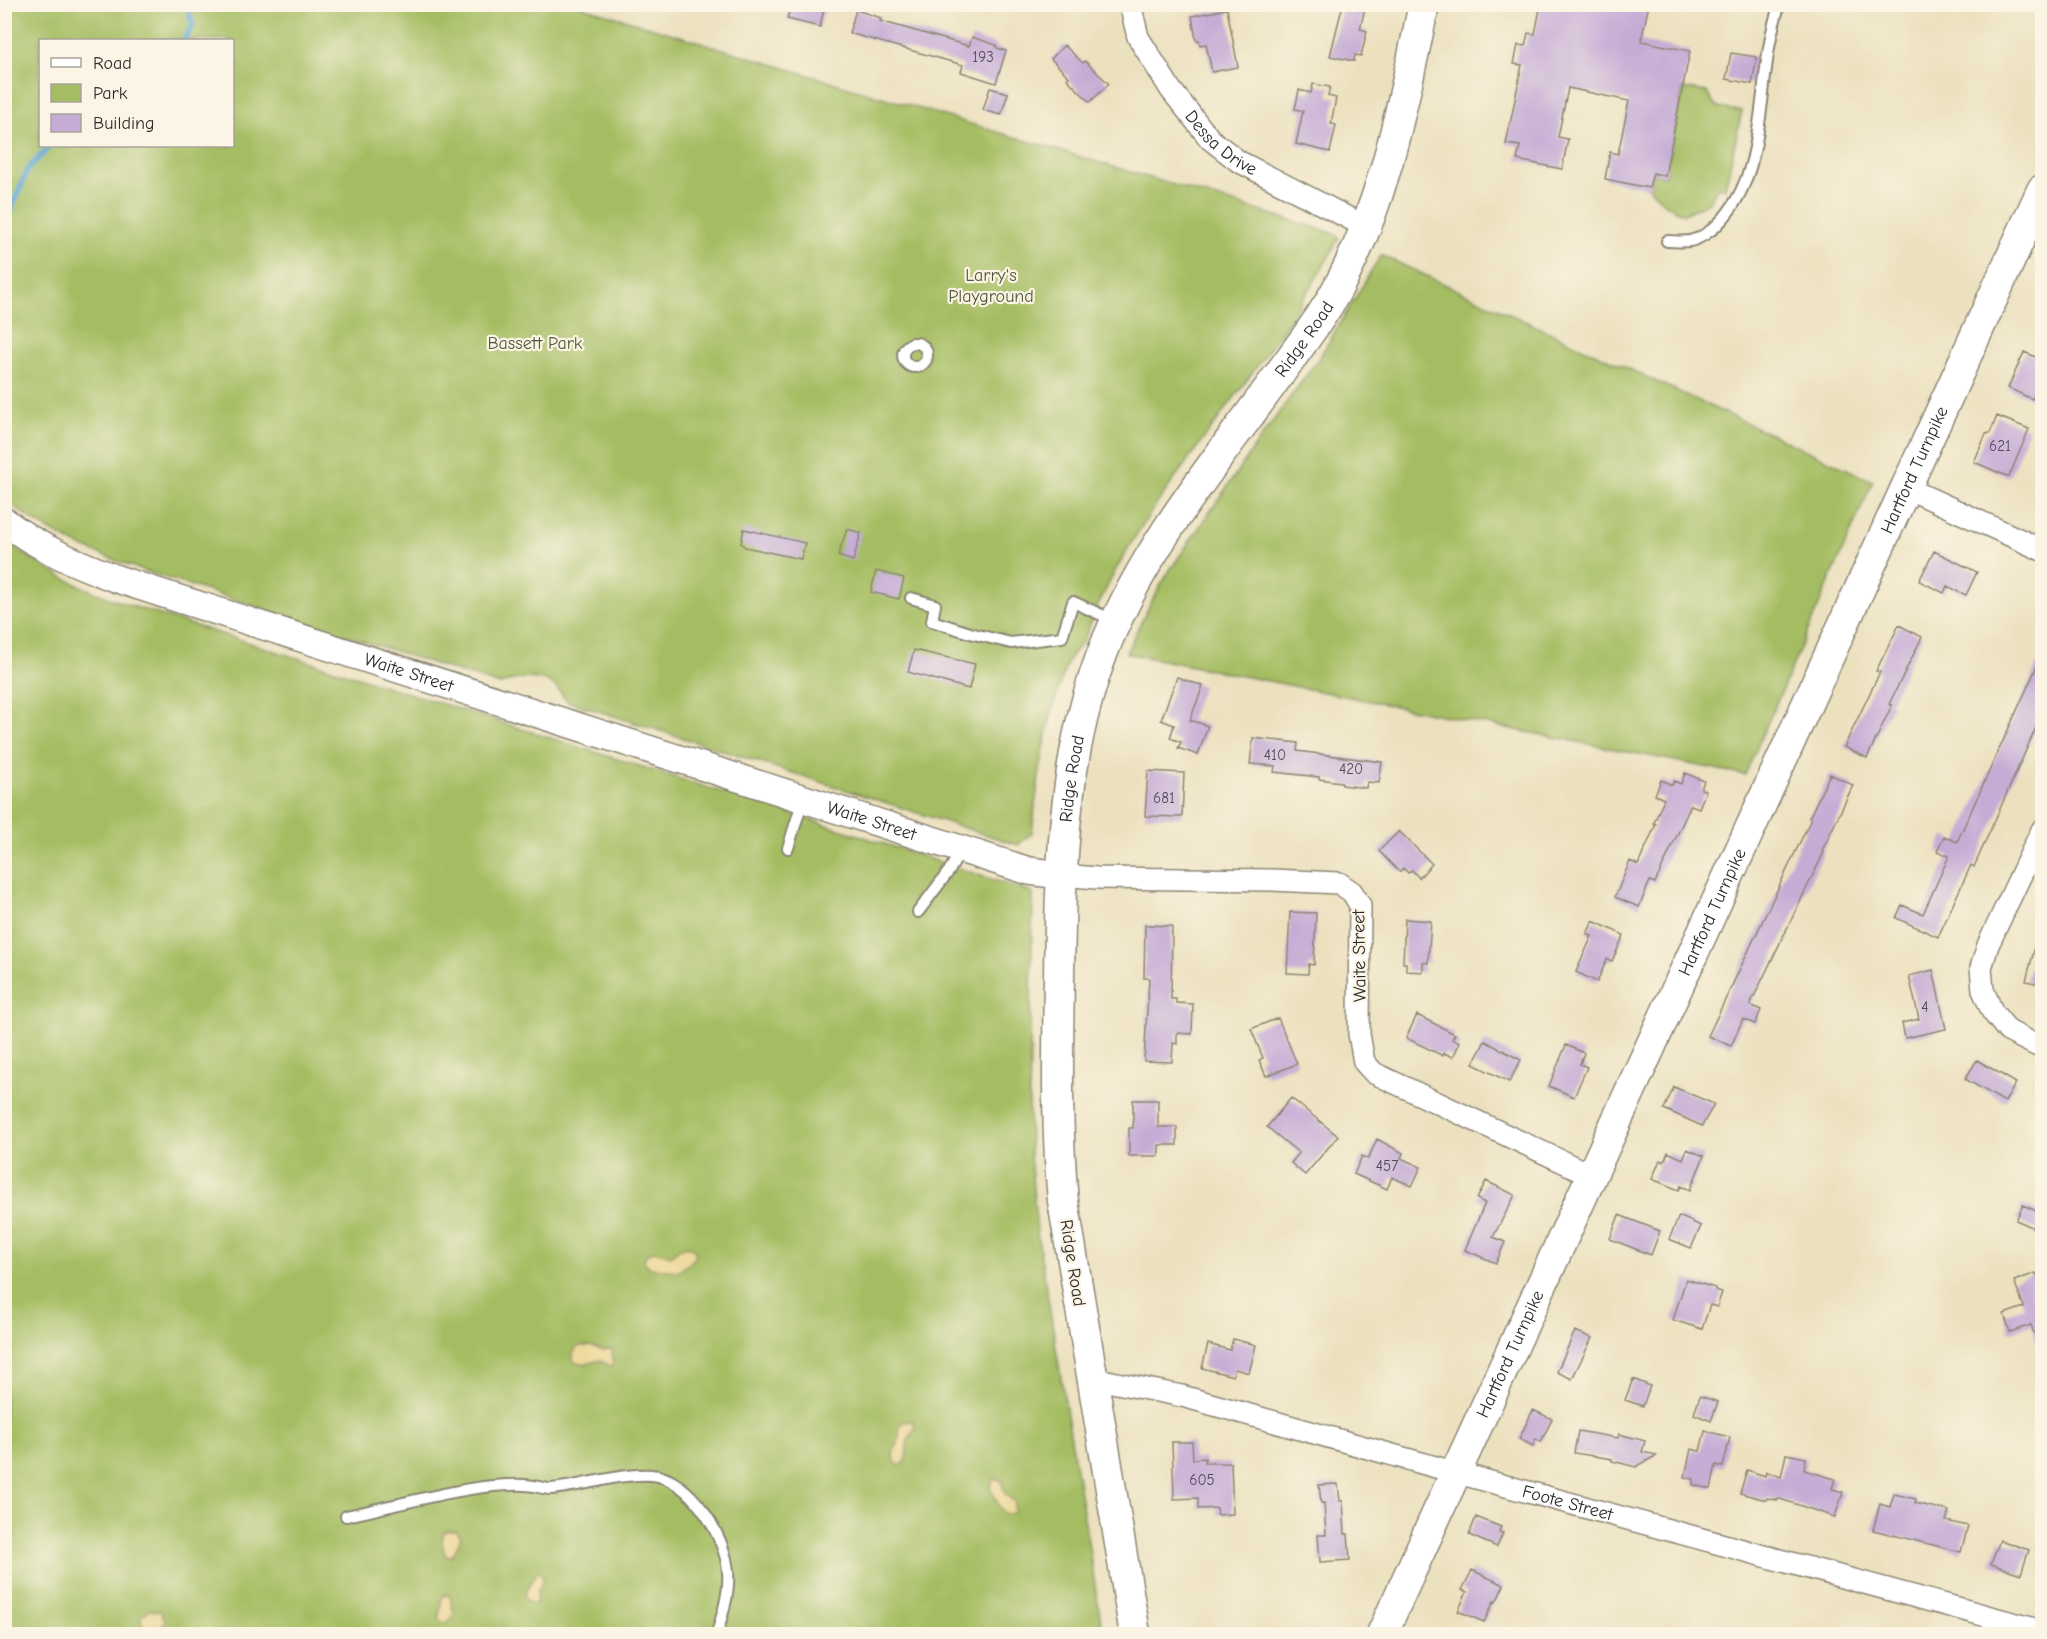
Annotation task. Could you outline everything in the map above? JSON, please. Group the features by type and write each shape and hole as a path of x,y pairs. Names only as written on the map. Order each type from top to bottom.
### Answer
{"main road":[{"name":"Ridge Road","path":"1135,1635 1063,1201 1060,1169 1058,1099 1061,875 1064,831 1077,742 1101,659 1140,574 1167,531 1329,303 1349,265 1366,227 1384,174 1405,93 1424,4"},
{"name":"Hartford Turnpike","path":"1382,1635 2043,190"}],"street":[{"name":"Dessa Drive","path":"1130,4 1138,37 1171,90 1210,139 1247,166 1366,227"},
{"path":"1907,488 2043,550"},
{"name":"Waite Street","path":"4,521 42,546 77,564 117,579 1029,871 1097,878 1339,883 1352,892 1360,906 1359,1034 1364,1062 1374,1073 1592,1175"},
{"path":"2043,830 1988,945 1981,968 1983,990 1992,1011 2008,1031 2043,1048"},
{"name":"Foote Street","path":"1092,1378 1182,1396 2043,1631"}],"lane":[{"path":"1667,241 1691,241 1711,232 1729,214 1740,195 1749,174 1760,119 1769,47 1780,4"},
{"path":"911,598 935,605 932,621 1011,643 1062,637 1072,602 1116,622"},
{"path":"788,848 803,800"},
{"path":"918,912 962,850"},
{"path":"346,1516 475,1489 525,1485 550,1489 653,1475 670,1481 686,1491 702,1508 719,1538 728,1573 726,1601 717,1635"}],"green space":[{"name":"Bassett Park","path":"5,5 577,5 1336,234 1339,238 1300,304 1159,501 1116,569 1084,639 1068,661 1054,703 1044,746 1032,833 1018,845 567,701 549,682 520,679 500,685 139,569 52,532 5,499"},
{"path":"1683,88 1707,92 1717,106 1742,111 1725,189 1718,187 1709,202 1684,214 1666,205 1649,188 1653,173 1665,176"},
{"path":"1381,255 1873,481 1745,775 1126,653 1166,576 1262,436 1319,358"},
{"path":"4,539 62,577 126,604 858,835 1033,893 1029,1103 1030,1155 1037,1232 1103,1634 5,1634"}],"sand":[{"path":"688,1246 695,1250 695,1258 679,1271 650,1268 644,1261 646,1255 654,1251 671,1256 679,1249"},
{"path":"579,1346 591,1346 602,1350 612,1349 613,1363 611,1366 599,1360 586,1364 575,1363 573,1354"},
{"path":"912,1421 915,1426 908,1441 904,1464 897,1465 892,1454 898,1444 900,1425 902,1422"},
{"path":"993,1479 1001,1480 1005,1494 1015,1502 1014,1513 1006,1514 1002,1511 990,1488"},
{"path":"457,1531 461,1537 450,1557 445,1555 442,1541 444,1532"},
{"path":"538,1571 543,1579 537,1593 536,1603 530,1603 525,1593"},
{"path":"445,1594 450,1597 454,1615 451,1620 444,1623 439,1620 439,1617 441,1599"},
{"path":"150,1610 161,1612 165,1620 164,1624 157,1629 142,1626 141,1616"}],"building":[{"path":"791,4 825,4 820,27 787,19"},
{"path":"1343,4 1366,4 1360,29 1367,31 1361,56 1355,55 1354,61 1330,56"},
{"path":"1541,4 1649,4 1641,41 1690,51 1665,176 1653,173 1649,188 1605,179 1610,152 1618,154 1629,101 1568,88 1558,137 1568,139 1562,169 1517,160 1520,146 1506,144 1522,65 1514,64 1518,45 1525,46 1528,33 1535,34"},
{"path":"1227,9 1238,67 1212,72 1206,44 1200,45 1199,40 1196,40 1192,16"},
{"path":"856,10 881,18 880,21 969,46 972,37 996,45 997,48 1006,51 996,83 961,72 963,65 849,33"},
{"path":"1064,45 1109,84 1090,102 1051,59"},
{"path":"1731,53 1757,57 1752,84 1726,79"},
{"path":"1313,84 1330,87 1328,96 1336,98 1331,124 1336,125 1330,152 1296,144 1303,111 1295,109 1299,90 1311,93"},
{"path":"990,88 1008,93 1001,115 983,110"},
{"path":"2024,352 2043,360 2043,378 2032,399 2008,388"},
{"path":"1997,416 2029,429 2009,477 1974,462"},
{"path":"744,529 805,543 801,559 745,547 741,543"},
{"path":"847,529 861,533 853,561 838,556"},
{"path":"1934,551 1977,572 1966,595 1947,586 1944,593 1919,581"},
{"path":"876,571 904,578 899,599 871,592"},
{"path":"1899,625 1922,637 1889,704 1892,705 1867,758 1844,747 1880,672 1876,671"},
{"path":"914,650 975,664 969,689 908,672"},
{"path":"2043,653 2043,712 1974,867 1971,865 1938,937 1896,918 1902,905 1923,914 1949,856 1937,851 1944,836 1957,842"},
{"path":"1177,677 1203,686 1190,720 1208,726 1198,755 1178,748 1181,742 1170,738 1174,725 1161,720"},
{"path":"1253,738 1298,743 1297,751 1382,762 1379,783 1367,782 1366,788 1342,785 1341,782 1319,779 1319,777 1274,772 1275,766 1250,764"},
{"path":"1148,771 1184,773 1182,817 1145,816"},
{"path":"1685,773 1704,781 1701,789 1706,791 1699,808 1691,805 1655,883 1650,881 1639,907 1615,897 1630,861 1638,865 1656,824 1654,823 1664,799 1655,795 1661,780 1672,785 1674,781 1681,784"},
{"path":"1830,774 1853,785 1822,851 1824,852 1750,1005 1761,1010 1755,1024 1743,1019 1731,1046 1708,1036"},
{"path":"1399,831 1432,864 1419,878 1412,870 1408,873 1403,868 1399,872 1379,851"},
{"path":"1290,912 1316,913 1314,965 1309,964 1308,974 1287,973"},
{"path":"1405,919 1431,921 1428,963 1423,962 1423,972 1406,971 1406,963 1403,963"},
{"path":"1593,921 1624,935 1612,961 1607,959 1597,982 1576,972 1592,936 1587,934"},
{"path":"1145,925 1172,926 1171,999 1176,999 1176,1003 1193,1004 1192,1034 1177,1033 1177,1044 1173,1043 1172,1062 1144,1061 1149,978 1144,978"},
{"path":"2037,939 2043,940 2043,985 2026,981"},
{"path":"1933,970 1946,1029 1905,1038 1902,1023 1919,1019 1909,976"},
{"path":"1417,1015 1455,1034 1452,1039 1460,1042 1453,1057 1444,1053 1443,1056 1406,1038"},
{"path":"1278,1018 1297,1064 1266,1076 1259,1060 1263,1058 1251,1029"},
{"path":"1485,1041 1521,1060 1509,1082 1473,1064"},
{"path":"1566,1045 1584,1053 1580,1064 1587,1067 1574,1097 1549,1086"},
{"path":"1977,1060 2016,1083 2005,1102 1965,1079"},
{"path":"1674,1087 1714,1104 1702,1126 1664,1109"},
{"path":"1291,1098 1338,1136 1305,1175 1291,1163 1299,1153 1267,1127"},
{"path":"1133,1100 1158,1100 1158,1127 1177,1127 1177,1145 1159,1145 1159,1156 1129,1156 1129,1128 1133,1128"},
{"path":"1377,1139 1403,1153 1401,1158 1421,1167 1412,1186 1392,1177 1387,1189 1354,1174 1362,1156 1368,1159"},
{"path":"1687,1149 1704,1156 1690,1190 1681,1186 1679,1190 1652,1179 1660,1160 1664,1162 1668,1152 1683,1159"},
{"path":"1486,1181 1515,1195 1493,1237 1505,1242 1496,1263 1465,1250 1485,1203 1477,1199"},
{"path":"2023,1205 2043,1214 2043,1232 2016,1220"},
{"path":"1619,1215 1660,1231 1651,1255 1610,1239"},
{"path":"1679,1216 1701,1226 1691,1248 1669,1239"},
{"path":"2036,1273 2043,1290 2043,1352 2041,1352 2031,1325 2010,1332 2004,1314 2024,1307 2014,1281"},
{"path":"1686,1279 1722,1292 1717,1307 1710,1305 1702,1329 1673,1320"},
{"path":"1575,1331 1592,1338 1572,1379 1557,1372"},
{"path":"1233,1339 1256,1345 1249,1373 1235,1369 1233,1376 1202,1368 1208,1344 1230,1350"},
{"path":"1633,1379 1650,1386 1643,1406 1625,1400"},
{"path":"1700,1396 1718,1402 1711,1421 1694,1414"},
{"path":"1533,1410 1552,1419 1541,1442 1536,1439 1533,1446 1519,1439"},
{"path":"1578,1431 1618,1438 1619,1434 1645,1441 1642,1452 1657,1455 1636,1467 1612,1461 1612,1459 1574,1453"},
{"path":"1705,1431 1730,1437 1723,1467 1716,1465 1711,1489 1693,1485 1694,1479 1685,1477 1691,1449 1700,1451"},
{"path":"1172,1442 1192,1442 1193,1459 1205,1458 1205,1463 1231,1463 1233,1514 1217,1515 1217,1508 1198,1509 1198,1498 1174,1499"},
{"path":"1786,1454 1806,1458 1804,1470 1835,1479 1832,1489 1843,1492 1835,1517 1777,1498 1777,1500 1767,1498 1766,1500 1740,1493 1747,1470 1765,1476 1766,1472 1781,1477"},
{"path":"1338,1484 1340,1501 1343,1501 1345,1534 1348,1534 1350,1560 1320,1562 1318,1535 1326,1535 1324,1503 1321,1503 1319,1485"},
{"path":"1894,1494 1916,1499 1915,1503 1949,1511 1946,1521 1968,1526 1961,1552 1873,1530 1880,1504 1890,1507"},
{"path":"1476,1517 1501,1527 1499,1532 1503,1533 1497,1547 1469,1535"},
{"path":"2000,1540 2029,1550 2021,1574 1991,1564"},
{"path":"1472,1570 1504,1585 1484,1622 1458,1611 1467,1592 1462,1590"}],"waterway":[{"path":"185,39 193,25 186,4"},
{"path":"4,280 7,263 8,217 28,169 49,147"}],"park label":[{"name":"Larry's Playground","path":"991,285"}]}
